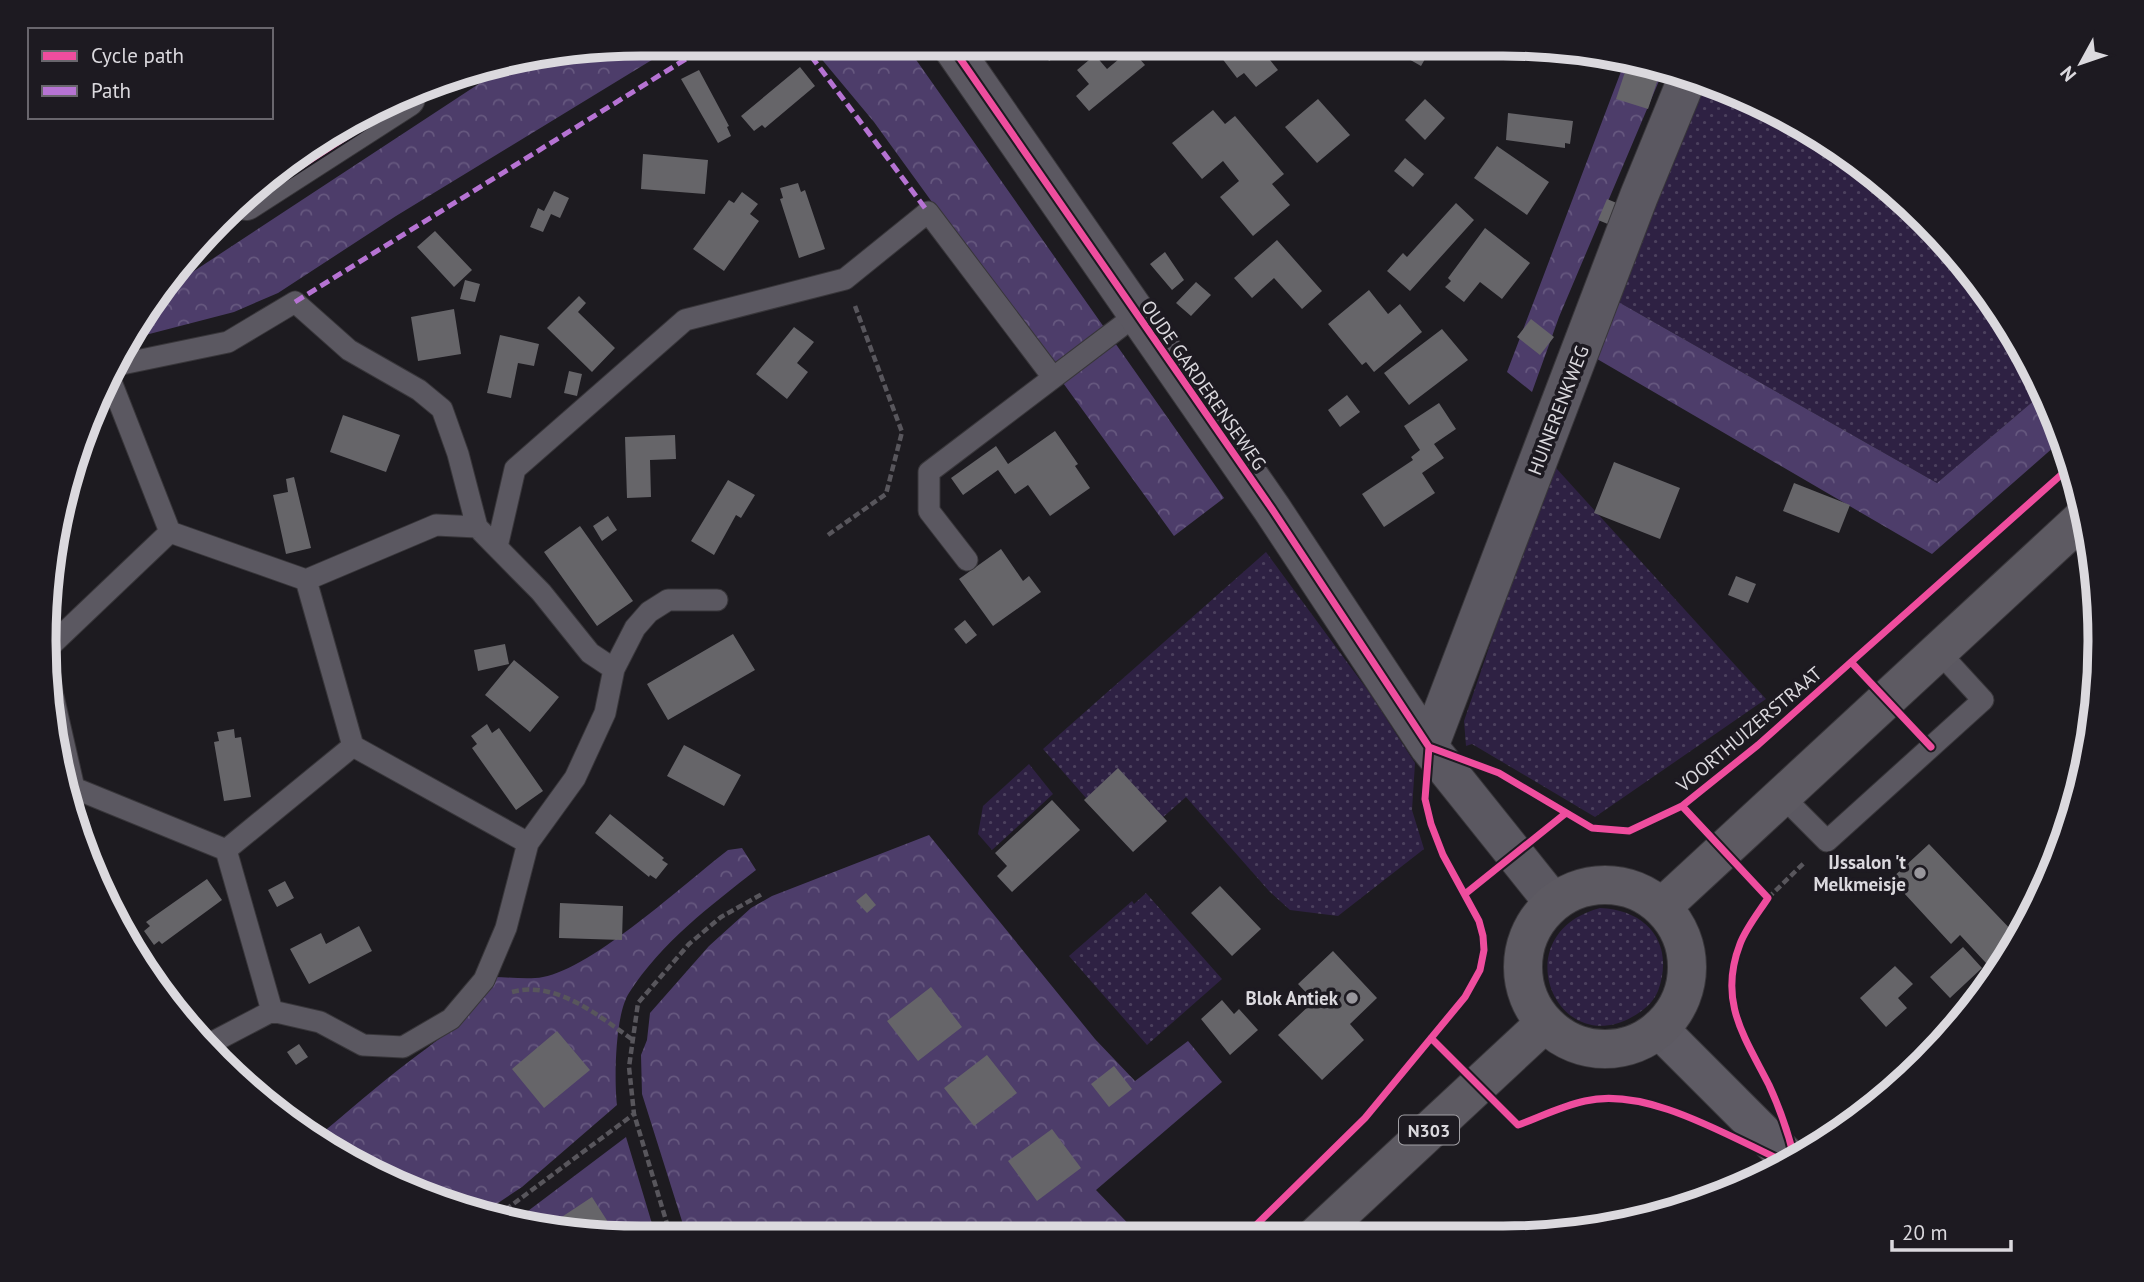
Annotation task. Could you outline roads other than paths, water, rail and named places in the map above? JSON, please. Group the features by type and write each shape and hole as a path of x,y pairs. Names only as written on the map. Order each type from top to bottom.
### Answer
{"main road":[{"path":"1662,907 2076,524"},
{"path":"1608,884 1628,887 1662,907 1683,940 1687,960 1681,998 1658,1029 1627,1046 1591,1048 1558,1035 1545,1023 1529,1001 1522,975 1524,947 1534,922 1553,902 1570,891 1608,884"},
{"name":"N303","path":"1327,1226 1545,1023"}],"street":[{"name":"OUDE GARDERENSEWEG","path":"958,56 1272,509 1429,747 1553,902"},
{"name":"HUINERENKWEG","path":"1429,747 1639,195 1684,85"},
{"path":"302,165 360,128"},
{"path":"1658,1029 1784,1154"}],"lane":[{"path":"497,547 515,469 685,320 845,279 928,212 1052,376"},
{"path":"126,363 228,342 295,302 349,349 419,390 442,409 458,454 477,527 541,592 590,653 614,669"},
{"path":"967,560 929,512 929,472 1052,376 1136,315"},
{"path":"113,388 170,532 306,580 436,525 477,527"},
{"path":"56,641 170,532"},
{"path":"306,580 353,746 528,843"},
{"path":"214,1041 272,1011 320,1022 363,1045 403,1047 451,1019 484,980 506,928 528,843 575,778 605,713 614,669 635,628 649,612 668,600 717,600"},
{"path":"1782,796 1827,841 1983,700 1939,652"},
{"path":"226,850 353,746"},
{"path":"76,792 226,850"},
{"path":"226,850 272,1011"}],"place":[{"name":"IJssalon 't Melkmeisje","path":"1920,873"},
{"name":"Blok Antiek","path":"1352,998"}]}
